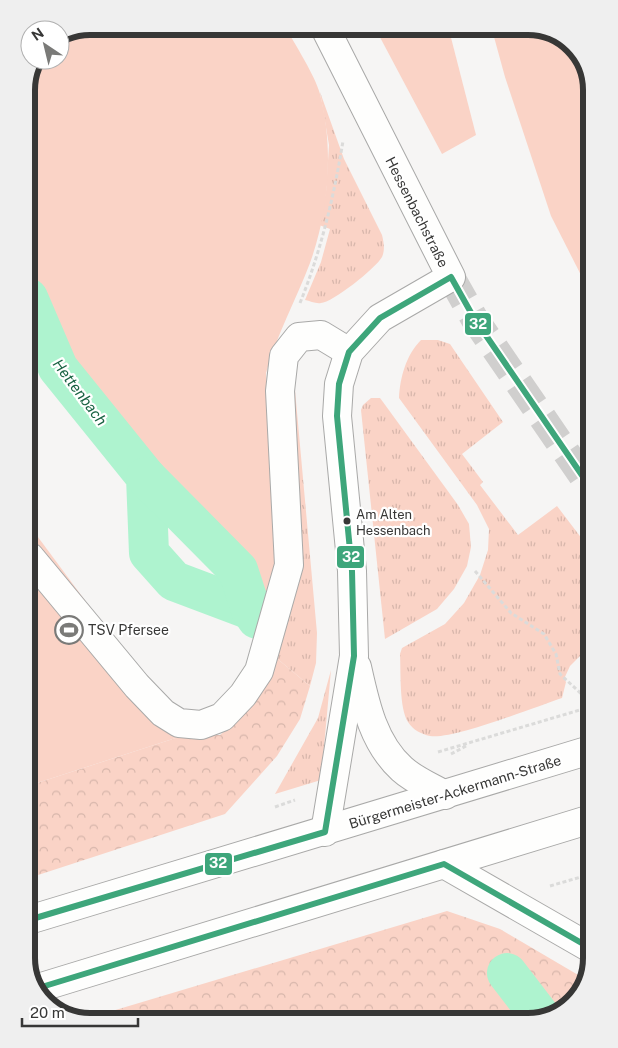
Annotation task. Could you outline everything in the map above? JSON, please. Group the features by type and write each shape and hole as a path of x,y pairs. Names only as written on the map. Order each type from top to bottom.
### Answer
{"street":[{"name":"Hessenbachstraße","path":"325,832 354,656 352,571 337,416 339,384 349,352 380,318 451,277 329,35"},
{"path":"35,563 137,686 164,713 179,723 201,725 222,716 244,695 259,671 289,565 280,390 284,356 299,336 321,335 349,352"},
{"name":"Hessenbachstraße","path":"354,656 366,706 378,739 402,769 445,795"},
{"name":"Bürgermeister-Ackermann-Straße","path":"35,918 325,832 583,752"},
{"path":"43,987 583,821"},
{"path":"444,864 583,944"}],"path":[{"path":"298,307 316,263 335,188 344,138"},
{"path":"475,571 511,613 544,634 556,654 560,674 583,695"},
{"path":"474,742 583,709"},
{"path":"270,809 334,785"}],"green space":[{"path":"290,35 317,86 324,115 328,158 322,222 310,263 266,373 276,566 265,599 234,556 65,364 35,298 35,86 39,70 70,70 70,39 79,36"},
{"path":"379,35 450,35 476,135 442,154"},
{"path":"493,35 532,35 546,38 559,44 574,59 580,72 583,90 583,279 551,216 505,77"},
{"path":"320,92 344,159 382,235 384,252 378,262 344,291 327,301 315,303 305,300 321,262 330,229 319,225 326,192 329,145"},
{"path":"421,340 438,340 450,344 503,422 462,454 483,482 480,485 518,535 557,506 583,540 583,653 570,666 564,679 566,682 562,698 474,728 441,736 430,736 420,733 412,727 405,716 402,699 400,654 402,648 445,624 464,603 480,575 488,550 489,529 477,505 399,398 405,367"},
{"path":"295,361 295,390 317,633 316,663 310,686 274,656 297,590 300,561 291,413"},
{"path":"371,398 380,398 458,505 469,524 471,547 467,566 454,589 437,609 385,639 361,410 363,405"},
{"name":"TSV Pfersee","path":"35,533 185,735 35,784"},
{"path":"274,656 310,686 300,719 277,756 225,814 35,876 35,784 185,735 220,735 240,718 268,673"},
{"path":"331,670 321,780 275,794 318,718"},
{"path":"447,911 500,929 580,976 574,989 559,1004 535,1013 105,1013"}],"waterway":[{"name":"Hettenbach","path":"35,314 58,368 146,477 149,553 174,581 251,610"},
{"name":"Hettenbach","path":"146,477 238,570 251,610 257,619"},
{"name":"Hettenbach","path":"507,973 537,1012"}],"tunnel":[{"path":"451,277 474,318 583,477"}],"transit line":[{"name":"32","path":"35,918 325,832 354,656 352,571 337,416 339,384 349,352 380,318 451,277 474,318 583,477"},
{"name":"32","path":"43,987 444,864 583,944"}],"place":[{"name":"Am Alten Hessenbach","path":"347,521"},
{"name":"TSV Pfersee","path":"69,630"}]}
